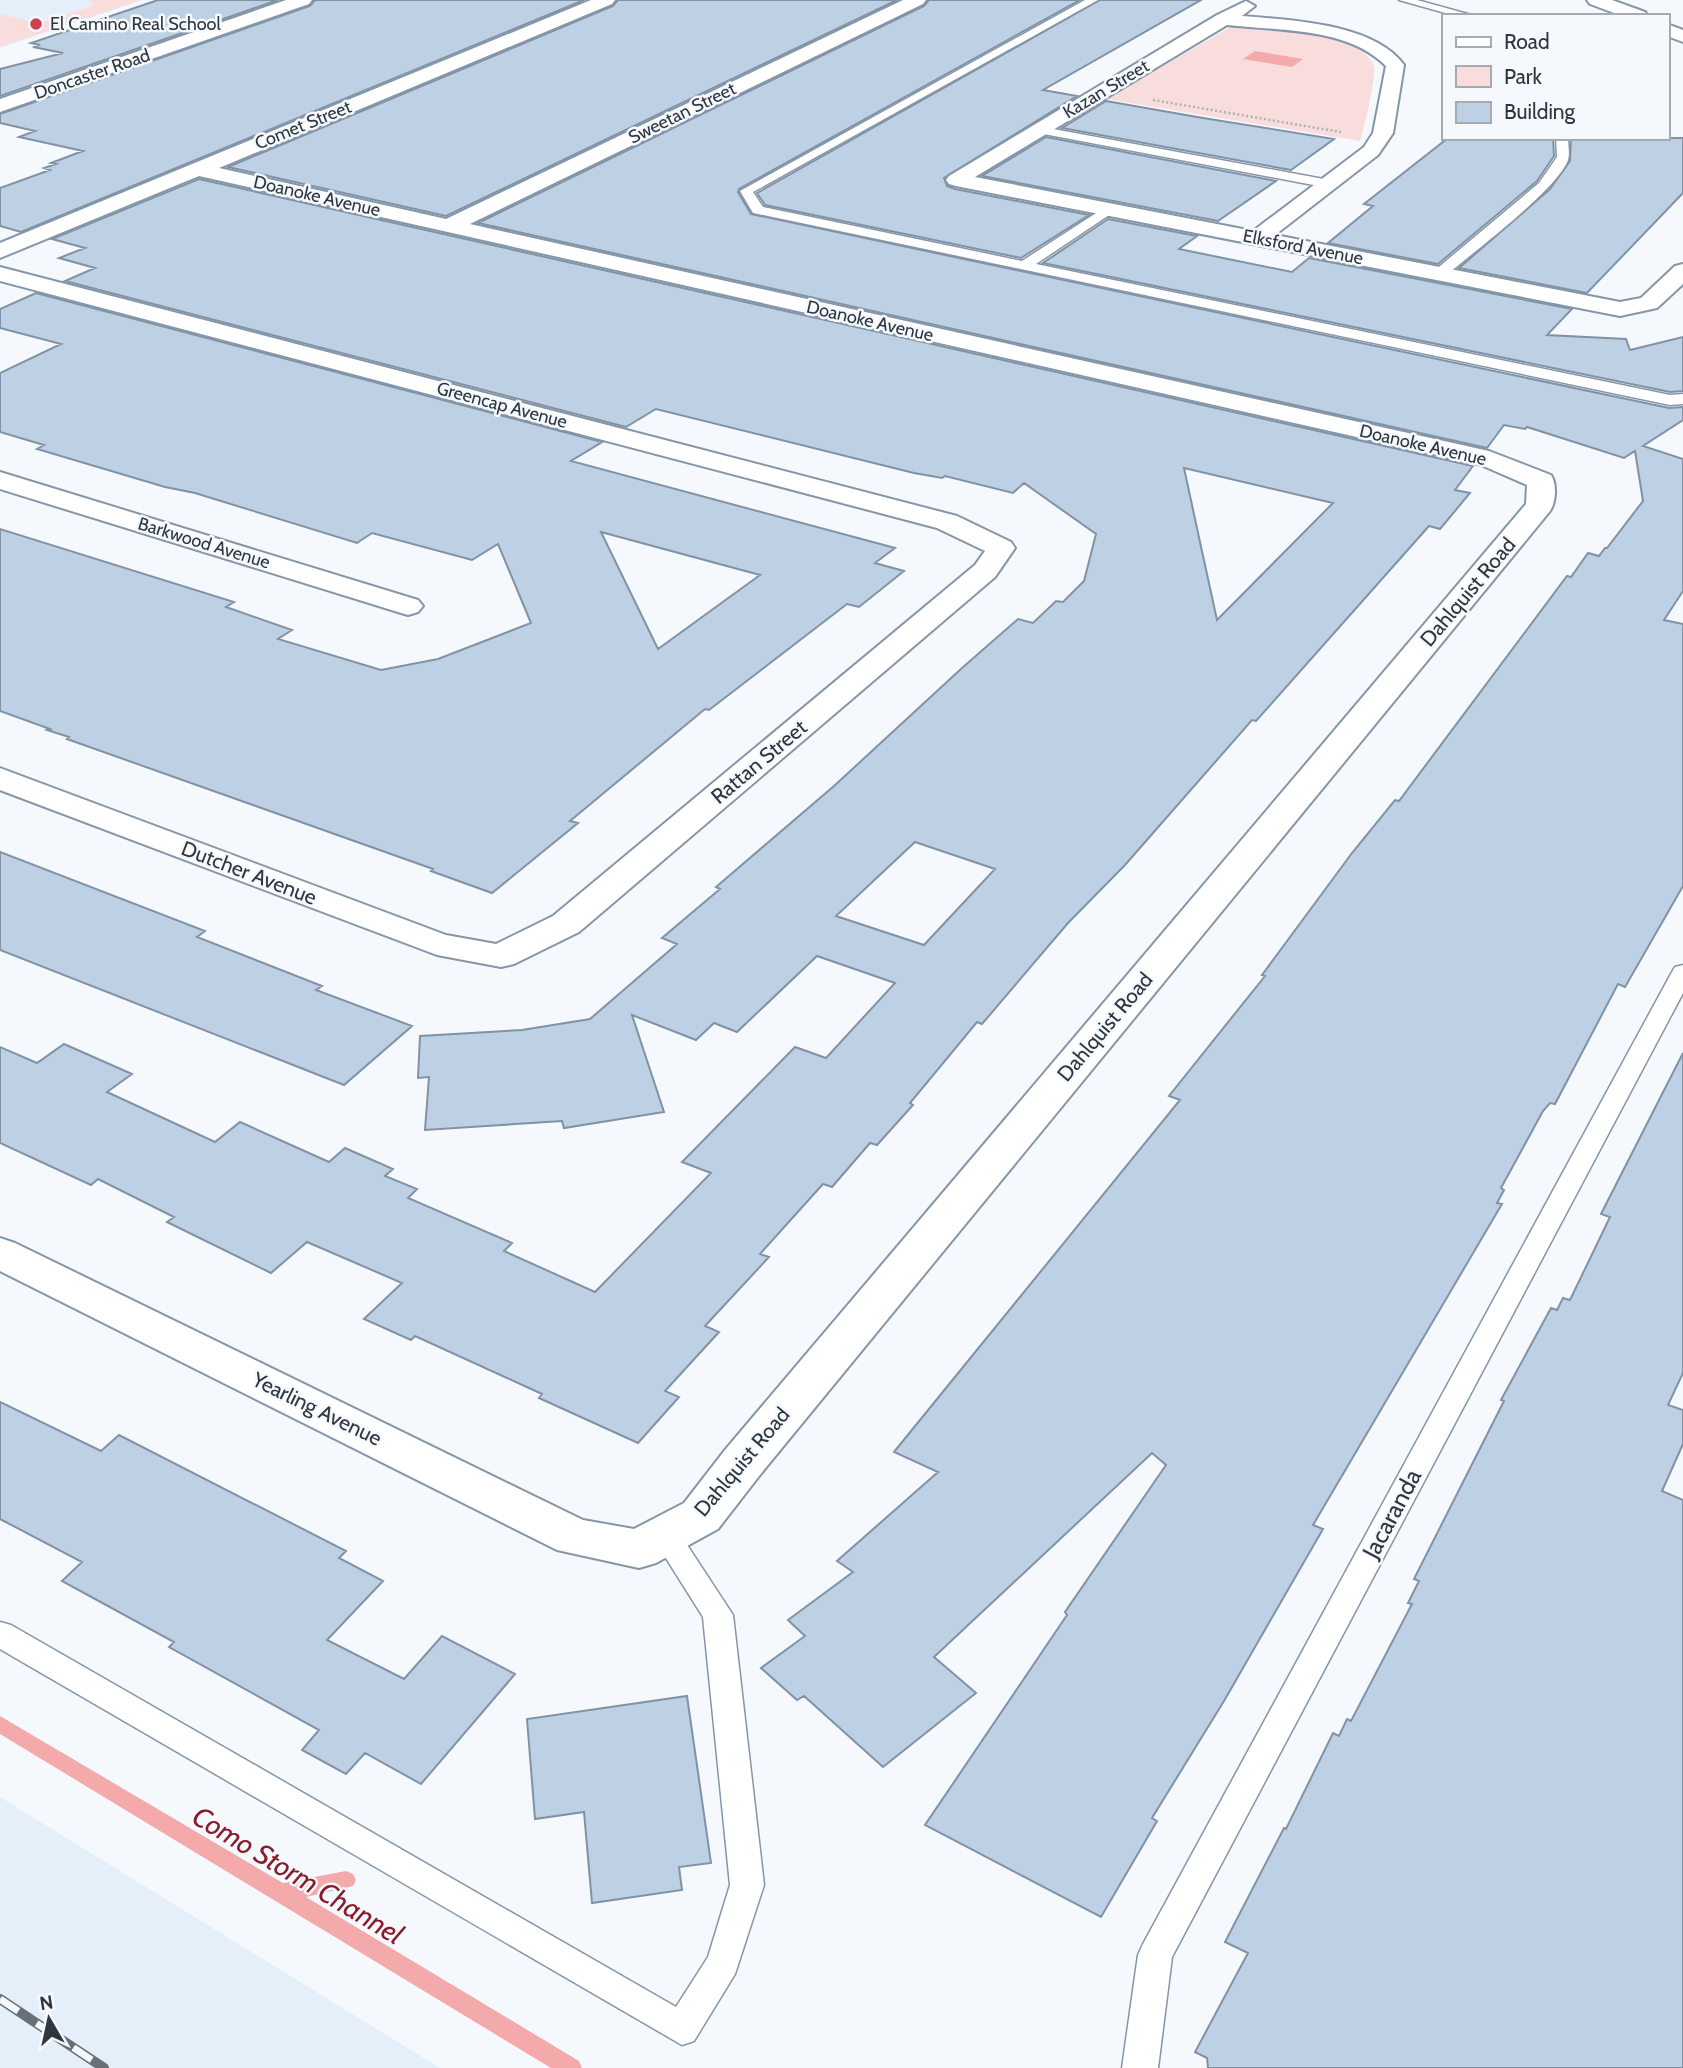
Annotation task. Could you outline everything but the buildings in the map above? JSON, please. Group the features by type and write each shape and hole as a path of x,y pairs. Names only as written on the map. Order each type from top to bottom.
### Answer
{"street":[{"name":"Doncaster Road","path":"0,106 303,0"},
{"name":"Comet Street","path":"0,251 606,0"},
{"name":"Sweetan Street","path":"448,226 917,0"},
{"name":"Kazan Street","path":"956,180 1256,0"},
{"path":"1597,0 1634,14"},
{"path":"1223,19 1347,37 1387,54 1395,65 1383,133 1371,151 1258,238"},
{"name":"Doanoke Avenue","path":"196,169 1489,459 1541,481"},
{"name":"Elksford Avenue","path":"956,180 1619,309 1649,303 1683,271"},
{"name":"Greencap Avenue","path":"0,274 947,522 1001,548"},
{"name":"Barkwood Avenue","path":"0,480 408,606"},
{"name":"Dahlquist Road","path":"653,1543 701,1516 742,1463 1540,505 1541,481"},
{"name":"Rattan Street","path":"501,956 566,924 985,571 1001,548"},
{"name":"Dutcher Avenue","path":"0,778 437,944 501,956"},
{"name":"Yearling Avenue","path":"0,1253 574,1537 653,1543"}],"lane":[{"path":"1093,0 746,191 758,210 1671,400 1683,399"},
{"path":"1404,0 1463,14"},
{"path":"1037,130 1329,184"},
{"path":"1439,274 1542,186 1558,168 1563,157 1562,140"},
{"path":"1024,265 1107,210"},
{"name":"Jacaranda","path":"1140,2068 1154,1955 1683,972"},
{"path":"0,1634 682,2029 723,1963 747,1885 718,1615 653,1543"}],"path":[{"path":"1102,92 1379,139"}],"shaded area":[{"name":"El Camino Real School","path":"0,0 144,0 0,48"},
{"path":"1255,51 1303,59 1292,67 1243,59"},
{"path":"0,1797 440,2068 0,2068"}],"green space":[{"path":"90,0 140,0 0,47 0,14 38,23 93,6"},
{"path":"1234,25 1289,31 1335,40 1368,56 1374,73 1360,141 1106,99"}],"waterway":[{"name":"Como Storm Channel","path":"0,1724 571,2068"},
{"path":"281,1893 346,1880"}],"railway":[{"path":"0,1999 104,2068"}],"place":[{"name":"El Camino Real School","path":"36,24"}]}
